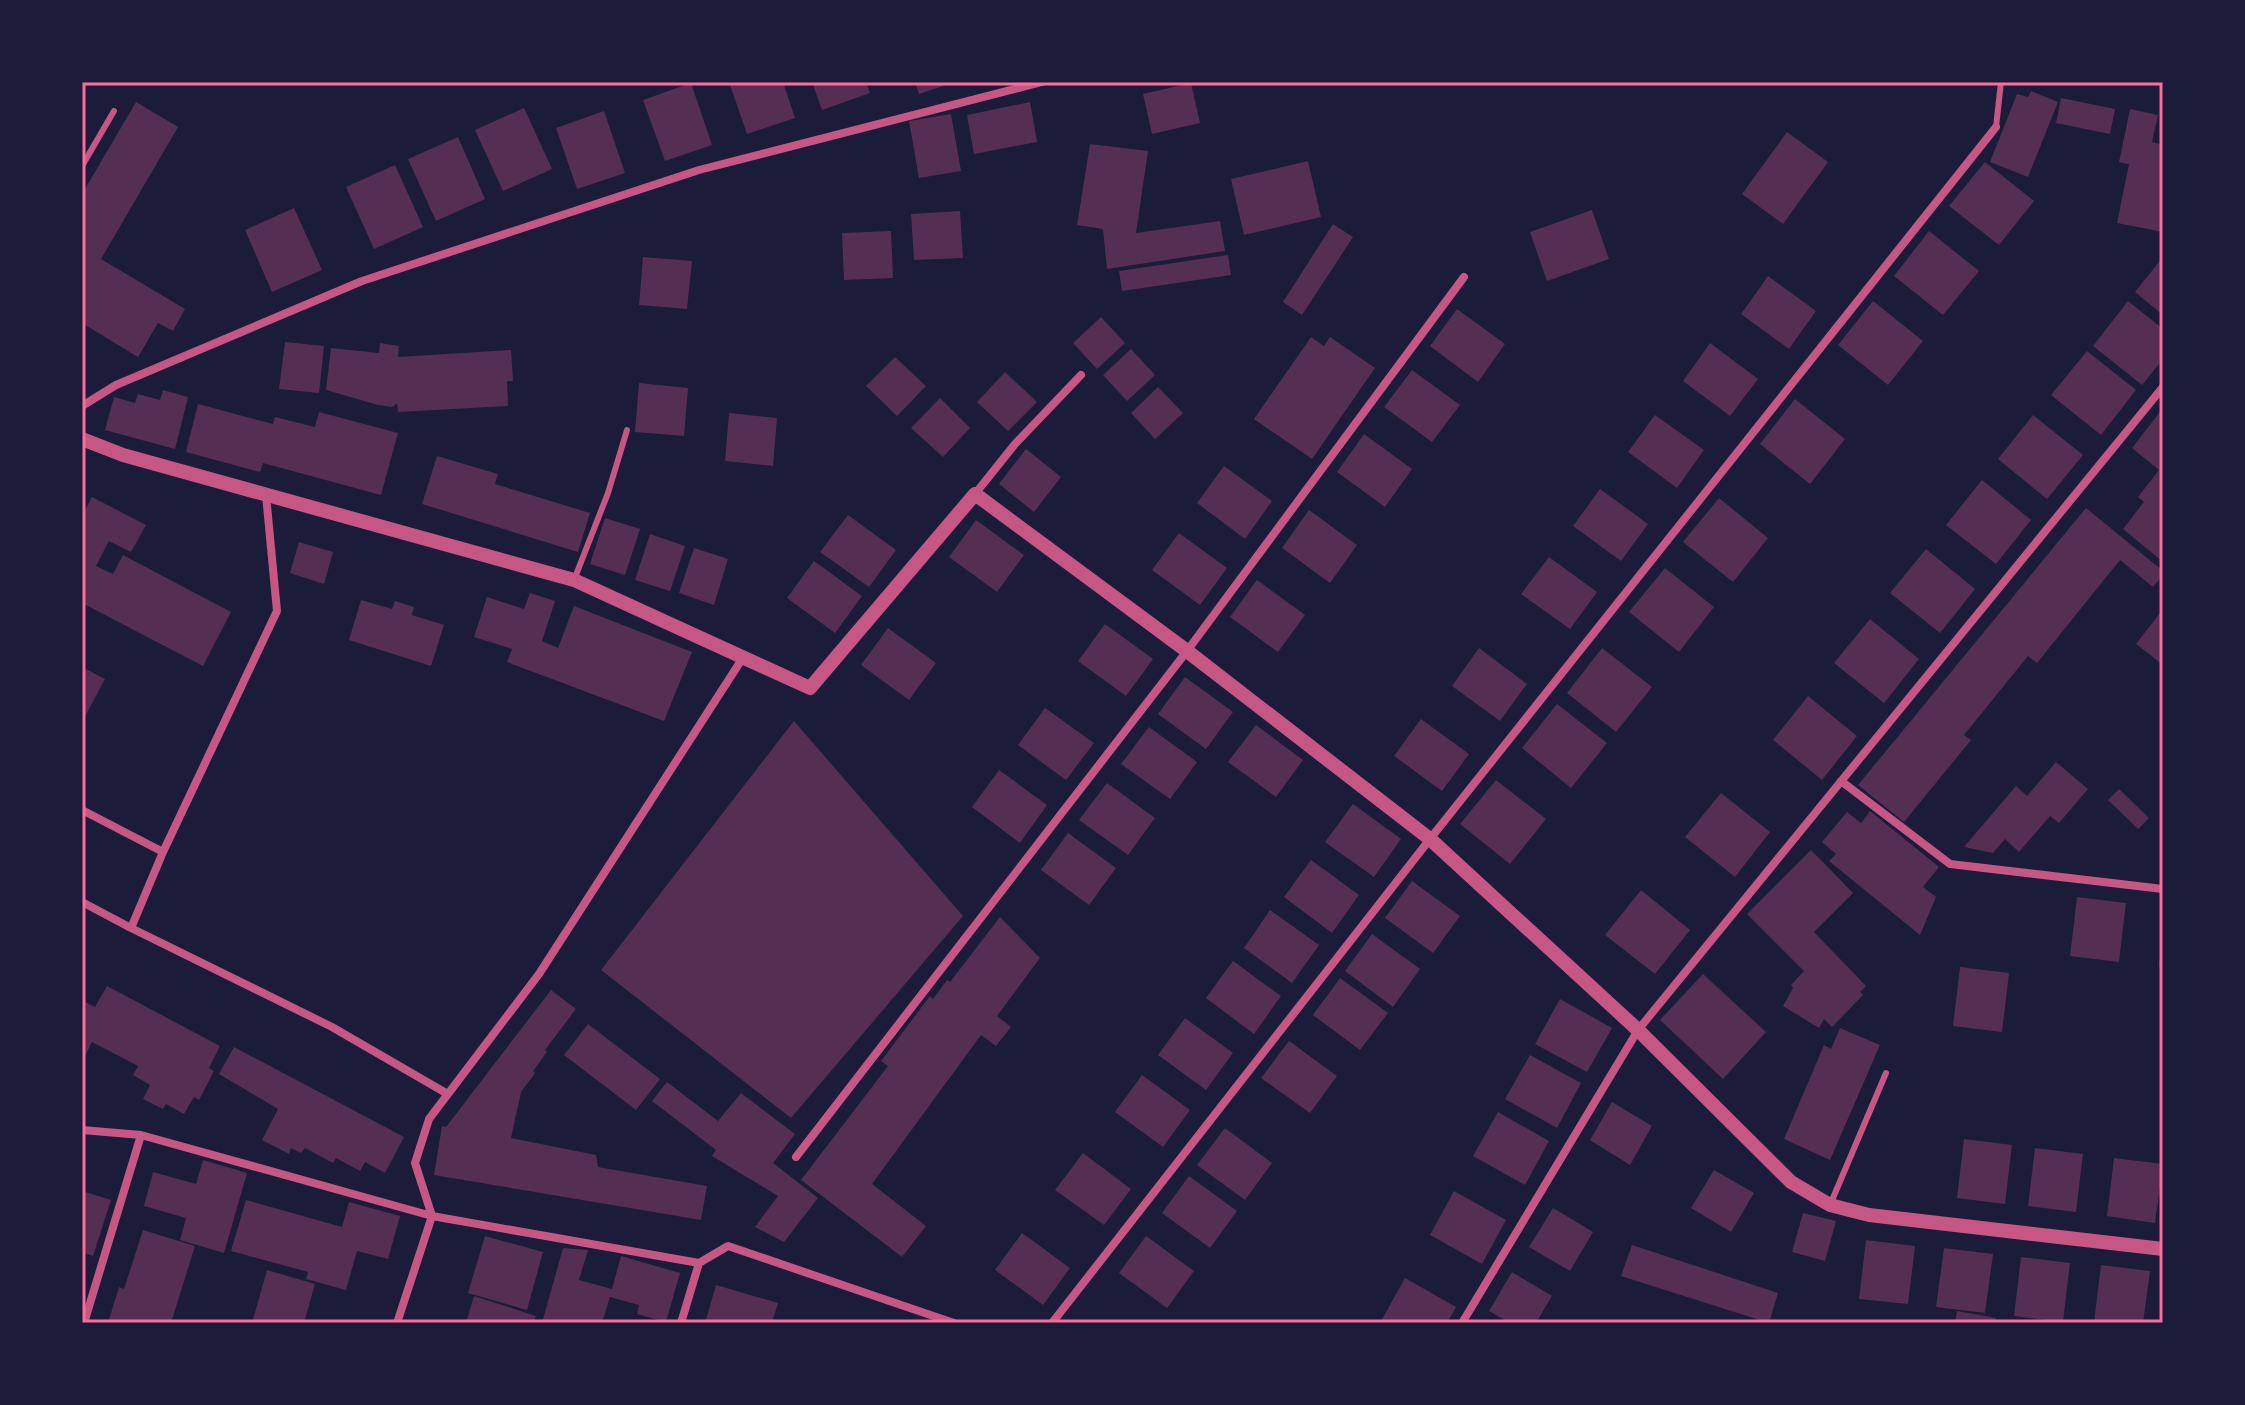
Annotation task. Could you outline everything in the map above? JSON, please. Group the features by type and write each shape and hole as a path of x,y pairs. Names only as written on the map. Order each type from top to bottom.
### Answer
{"street":[{"path":"82,406 116,385 362,281 699,170 1042,82"},
{"path":"1052,1323 1430,839 1996,127"},
{"path":"796,1157 1187,651 1464,277"},
{"path":"82,439 123,455 574,580 810,688 1015,444 1081,375"},
{"path":"1462,1323 1638,1030 2163,387"},
{"path":"975,494 1187,651 1430,839 1638,1030 1773,1167 1808,1194 1830,1205 1869,1215 2163,1249"},
{"path":"131,928 163,852 277,611 266,495"},
{"path":"397,1323 432,1216 415,1163 429,1119 539,974 744,656"},
{"path":"1841,781 1950,864 2163,889"},
{"path":"82,810 163,852"},
{"path":"82,902 332,1027 446,1093"},
{"path":"82,1130 141,1135 432,1216 699,1263 728,1246 954,1323"},
{"path":"84,1323 141,1135"},
{"path":"681,1323 699,1263"}],"lane":[{"path":"1996,127 2001,82"},
{"path":"82,166 114,111"},
{"path":"574,580 608,493 627,430"},
{"path":"1830,1205 1886,1073"}],"building":[{"path":"729,82 783,82 795,118 747,134"},
{"path":"812,82 866,82 870,93 822,110"},
{"path":"915,82 952,82 952,83 919,94"},
{"path":"691,83 712,145 665,161 643,100"},
{"path":"1191,83 1200,123 1152,134 1143,94"},
{"path":"2031,91 2058,102 2028,177 1990,162 2017,94 2028,97"},
{"path":"2061,98 2115,109 2110,134 2056,123"},
{"path":"136,102 178,127 101,259 185,309 173,331 158,323 138,357 82,323 82,194"},
{"path":"1030,102 1037,142 974,154 967,115"},
{"path":"524,108 552,169 503,191 475,130"},
{"path":"2130,109 2158,115 2152,142 2163,145 2163,232 2117,223 2129,164 2119,162"},
{"path":"604,111 625,173 577,189 556,128"},
{"path":"951,114 961,171 919,178 909,121"},
{"path":"1787,132 1828,162 1783,224 1742,194"},
{"path":"458,137 485,199 436,221 408,159"},
{"path":"1090,144 1148,151 1136,233 1220,221 1225,251 1107,269 1103,229 1077,225"},
{"path":"1308,161 1321,217 1244,235 1231,179"},
{"path":"1985,162 2034,201 1999,245 1949,206"},
{"path":"395,165 423,227 374,249 346,187"},
{"path":"294,208 322,270 272,292 245,230"},
{"path":"1592,210 1609,259 1547,281 1530,232"},
{"path":"960,211 963,258 914,260 911,214"},
{"path":"1333,224 1353,237 1302,315 1283,302"},
{"path":"891,231 893,278 844,280 842,233"},
{"path":"1929,231 1979,271 1943,315 1894,276"},
{"path":"1228,255 1231,275 1122,291 1119,271"},
{"path":"643,257 692,261 687,309 639,305"},
{"path":"2163,257 2163,315 2135,292"},
{"path":"1768,276 1816,311 1789,349 1741,314"},
{"path":"1873,301 1923,341 1888,385 1838,345"},
{"path":"2128,301 2163,329 2163,359 2142,385 2093,346"},
{"path":"1457,309 1505,344 1478,382 1430,346"},
{"path":"1101,317 1125,343 1097,369 1073,343"},
{"path":"1311,337 1324,346 1330,337 1375,368 1312,459 1254,419"},
{"path":"285,342 324,346 319,393 279,389"},
{"path":"380,343 399,346 398,357 511,350 513,381 507,381 508,406 398,412 397,403 393,407 378,405 326,390 331,348 379,353"},
{"path":"1710,343 1758,379 1730,416 1683,381"},
{"path":"1131,349 1155,375 1127,401 1103,375"},
{"path":"2087,351 2136,390 2101,435 2051,395"},
{"path":"895,357 926,386 897,416 866,386"},
{"path":"1412,370 1460,405 1432,442 1384,407"},
{"path":"1005,372 1037,402 1008,431 977,402"},
{"path":"639,383 688,388 684,436 635,432"},
{"path":"1158,387 1183,413 1155,439 1131,413"},
{"path":"163,390 188,397 175,449 105,430 114,397 135,403 138,394 160,400"},
{"path":"940,398 970,428 943,457 911,428"},
{"path":"1795,399 1845,439 1810,484 1760,444"},
{"path":"198,404 273,424 275,417 315,427 319,412 398,433 381,495 263,463 260,472 186,452"},
{"path":"2163,408 2163,562 2123,529 2144,502 2138,497 2159,470 2132,448"},
{"path":"729,413 777,418 773,466 725,461"},
{"path":"1655,415 1704,450 1677,488 1628,452"},
{"path":"2033,415 2083,455 2047,499 1998,459"},
{"path":"1364,434 1412,469 1385,507 1337,472"},
{"path":"1026,449 1061,477 1034,512 999,484"},
{"path":"437,456 498,474 495,484 590,513 578,552 422,504"},
{"path":"1224,466 1272,501 1245,539 1197,503"},
{"path":"1982,480 2031,520 1996,564 1946,525"},
{"path":"1600,489 1648,524 1621,561 1573,526"},
{"path":"92,497 146,525 131,552 109,541 96,566 113,574 123,555 231,612 203,666 82,603 82,516"},
{"path":"1719,498 1768,538 1733,582 1683,542"},
{"path":"2086,508 2163,571 2163,575 2153,587 2120,560 2037,663 2028,656 1964,735 1971,740 1904,822 1858,785"},
{"path":"1309,510 1357,545 1330,583 1282,548"},
{"path":"848,515 896,550 869,587 820,552"},
{"path":"605,518 640,529 625,575 590,564"},
{"path":"976,520 1024,555 997,592 949,557"},
{"path":"1179,533 1227,568 1200,605 1152,570"},
{"path":"650,534 685,546 670,591 635,580"},
{"path":"299,542 333,552 324,584 290,573"},
{"path":"694,548 728,559 714,605 679,593"},
{"path":"1926,549 1975,589 1940,633 1890,593"},
{"path":"1549,557 1597,592 1570,629 1521,594"},
{"path":"814,561 862,596 835,633 787,598"},
{"path":"1665,568 1714,607 1679,652 1629,612"},
{"path":"1257,580 1305,615 1278,652 1230,617"},
{"path":"530,593 555,601 542,641 558,648 574,606 692,652 664,721 507,662 512,649 474,637 487,597 524,609"},
{"path":"361,600 392,609 395,601 414,607 412,615 444,625 431,666 349,640"},
{"path":"2163,609 2163,665 2136,644"},
{"path":"1870,619 1919,659 1884,703 1834,663"},
{"path":"1105,624 1153,659 1126,696 1078,661"},
{"path":"888,628 936,663 909,700 861,665"},
{"path":"1479,648 1527,684 1500,721 1452,686"},
{"path":"1602,648 1652,687 1616,732 1567,693"},
{"path":"82,667 105,679 82,722"},
{"path":"1185,677 1233,712 1206,749 1158,714"},
{"path":"1808,696 1857,736 1822,780 1773,740"},
{"path":"1557,704 1607,743 1571,788 1522,748"},
{"path":"1045,708 1094,743 1066,780 1018,745"},
{"path":"1421,719 1469,754 1442,791 1394,756"},
{"path":"794,721 963,916 791,1118 601,970"},
{"path":"1256,725 1303,760 1276,797 1228,762"},
{"path":"1149,727 1197,762 1170,799 1121,764"},
{"path":"2056,762 2088,789 2059,823 2050,816 2019,852 2005,839 1993,853 1964,847 2016,786 2027,796"},
{"path":"999,770 1047,805 1020,843 972,807"},
{"path":"1496,780 1546,819 1510,864 1460,824"},
{"path":"1107,783 1155,818 1128,855 1079,820"},
{"path":"2119,789 2149,818 2138,829 2108,800"},
{"path":"1721,793 1770,832 1735,877 1685,837"},
{"path":"1353,804 1401,839 1374,877 1325,842"},
{"path":"1870,811 1939,867 1923,887 1936,897 1920,935 1829,861 1836,854 1822,842 1847,812 1861,823"},
{"path":"1068,833 1116,868 1089,905 1041,870"},
{"path":"1811,850 1853,893 1814,932 1866,986 1860,992 1863,995 1832,1027 1824,1019 1819,1028 1783,1006 1793,988 1791,985 1804,971 1747,914"},
{"path":"1311,860 1359,895 1332,933 1284,897"},
{"path":"1412,881 1460,916 1433,953 1385,918"},
{"path":"1641,890 1690,930 1655,974 1605,935"},
{"path":"2077,897 2126,903 2119,962 2070,956"},
{"path":"1270,910 1319,945 1292,983 1244,948"},
{"path":"1000,917 1040,958 997,1016 1011,1027 996,1046 981,1035 872,1184 926,1226 902,1257 801,1180 888,1066 881,1061 930,996 933,999 947,980 950,982"},
{"path":"1372,934 1420,969 1393,1007 1345,971"},
{"path":"2161,946 2163,967 2159,967"},
{"path":"1233,961 1281,996 1254,1034 1206,998"},
{"path":"1960,967 2009,973 2002,1032 1953,1026"},
{"path":"1703,974 1766,1032 1723,1079 1660,1020"},
{"path":"1340,978 1388,1013 1360,1050 1313,1015"},
{"path":"107,986 220,1046 209,1068 214,1071 199,1100 194,1097 184,1114 166,1104 163,1109 143,1099 150,1085 133,1075 138,1066 92,1042 82,1062 82,1008 85,1002 95,1007"},
{"path":"551,990 576,1009 545,1050 547,1052 533,1071 535,1073 521,1092 511,1138 596,1155 598,1167 707,1186 701,1220 434,1175 442,1126 446,1127"},
{"path":"1560,999 1612,1028 1587,1072 1535,1044"},
{"path":"1185,1018 1233,1053 1206,1090 1158,1055"},
{"path":"588,1024 660,1079 636,1110 564,1055"},
{"path":"1840,1028 1880,1045 1830,1160 1784,1139 1824,1045 1831,1049"},
{"path":"1289,1041 1337,1076 1310,1113 1261,1078"},
{"path":"234,1047 404,1137 385,1173 365,1162 360,1171 336,1158 333,1163 305,1148 301,1153 291,1148 289,1154 262,1140 278,1109 219,1074"},
{"path":"1530,1055 1581,1083 1557,1128 1505,1099"},
{"path":"1142,1075 1190,1110 1163,1147 1115,1112"},
{"path":"667,1082 718,1121 741,1093 795,1134 773,1163 818,1198 784,1242 755,1227 778,1196 712,1156 716,1150 652,1101"},
{"path":"1612,1102 1652,1126 1630,1165 1590,1140"},
{"path":"1498,1112 1549,1141 1525,1185 1473,1156"},
{"path":"1225,1128 1272,1163 1245,1200 1197,1165"},
{"path":"1964,1139 2012,1145 2005,1204 1957,1198"},
{"path":"2035,1148 2083,1154 2076,1212 2028,1206"},
{"path":"1083,1153 1131,1189 1104,1225 1055,1190"},
{"path":"2114,1158 2163,1164 2155,1223 2107,1216"},
{"path":"203,1160 247,1173 224,1253 180,1240 186,1218 144,1206 153,1172 196,1184"},
{"path":"1714,1170 1754,1193 1731,1232 1691,1208"},
{"path":"1189,1176 1237,1211 1210,1248 1162,1213"},
{"path":"82,1191 111,1200 93,1256 82,1252"},
{"path":"1454,1191 1506,1220 1482,1264 1430,1235"},
{"path":"246,1200 342,1227 349,1202 400,1216 388,1259 357,1251 346,1290 306,1279 308,1272 231,1251"},
{"path":"1553,1208 1593,1232 1570,1271 1529,1247"},
{"path":"1803,1213 1836,1221 1825,1261 1792,1252"},
{"path":"143,1230 195,1246 171,1323 108,1323 119,1287 124,1289"},
{"path":"1022,1233 1070,1268 1043,1305 995,1270"},
{"path":"485,1236 543,1252 527,1310 468,1293"},
{"path":"1146,1236 1194,1271 1167,1308 1119,1273"},
{"path":"1866,1240 1915,1246 1908,1304 1859,1299"},
{"path":"1632,1245 1778,1293 1769,1323 1621,1276"},
{"path":"563,1248 588,1250 579,1280 612,1289 621,1256 680,1273 666,1322 637,1314 639,1305 610,1297 602,1323 542,1323"},
{"path":"1944,1248 1993,1254 1985,1313 1936,1307"},
{"path":"2021,1257 2070,1263 2063,1322 2014,1316"},
{"path":"2101,1265 2150,1271 2143,1323 2094,1323"},
{"path":"267,1270 315,1284 304,1323 252,1323"},
{"path":"1512,1272 1552,1296 1536,1323 1510,1323 1489,1311"},
{"path":"1405,1278 1456,1307 1447,1323 1380,1323"},
{"path":"716,1285 778,1303 772,1323 705,1323"},
{"path":"474,1296 536,1316 534,1323 466,1323"},
{"path":"1957,1311 1996,1318 1995,1323 1955,1323"}]}
